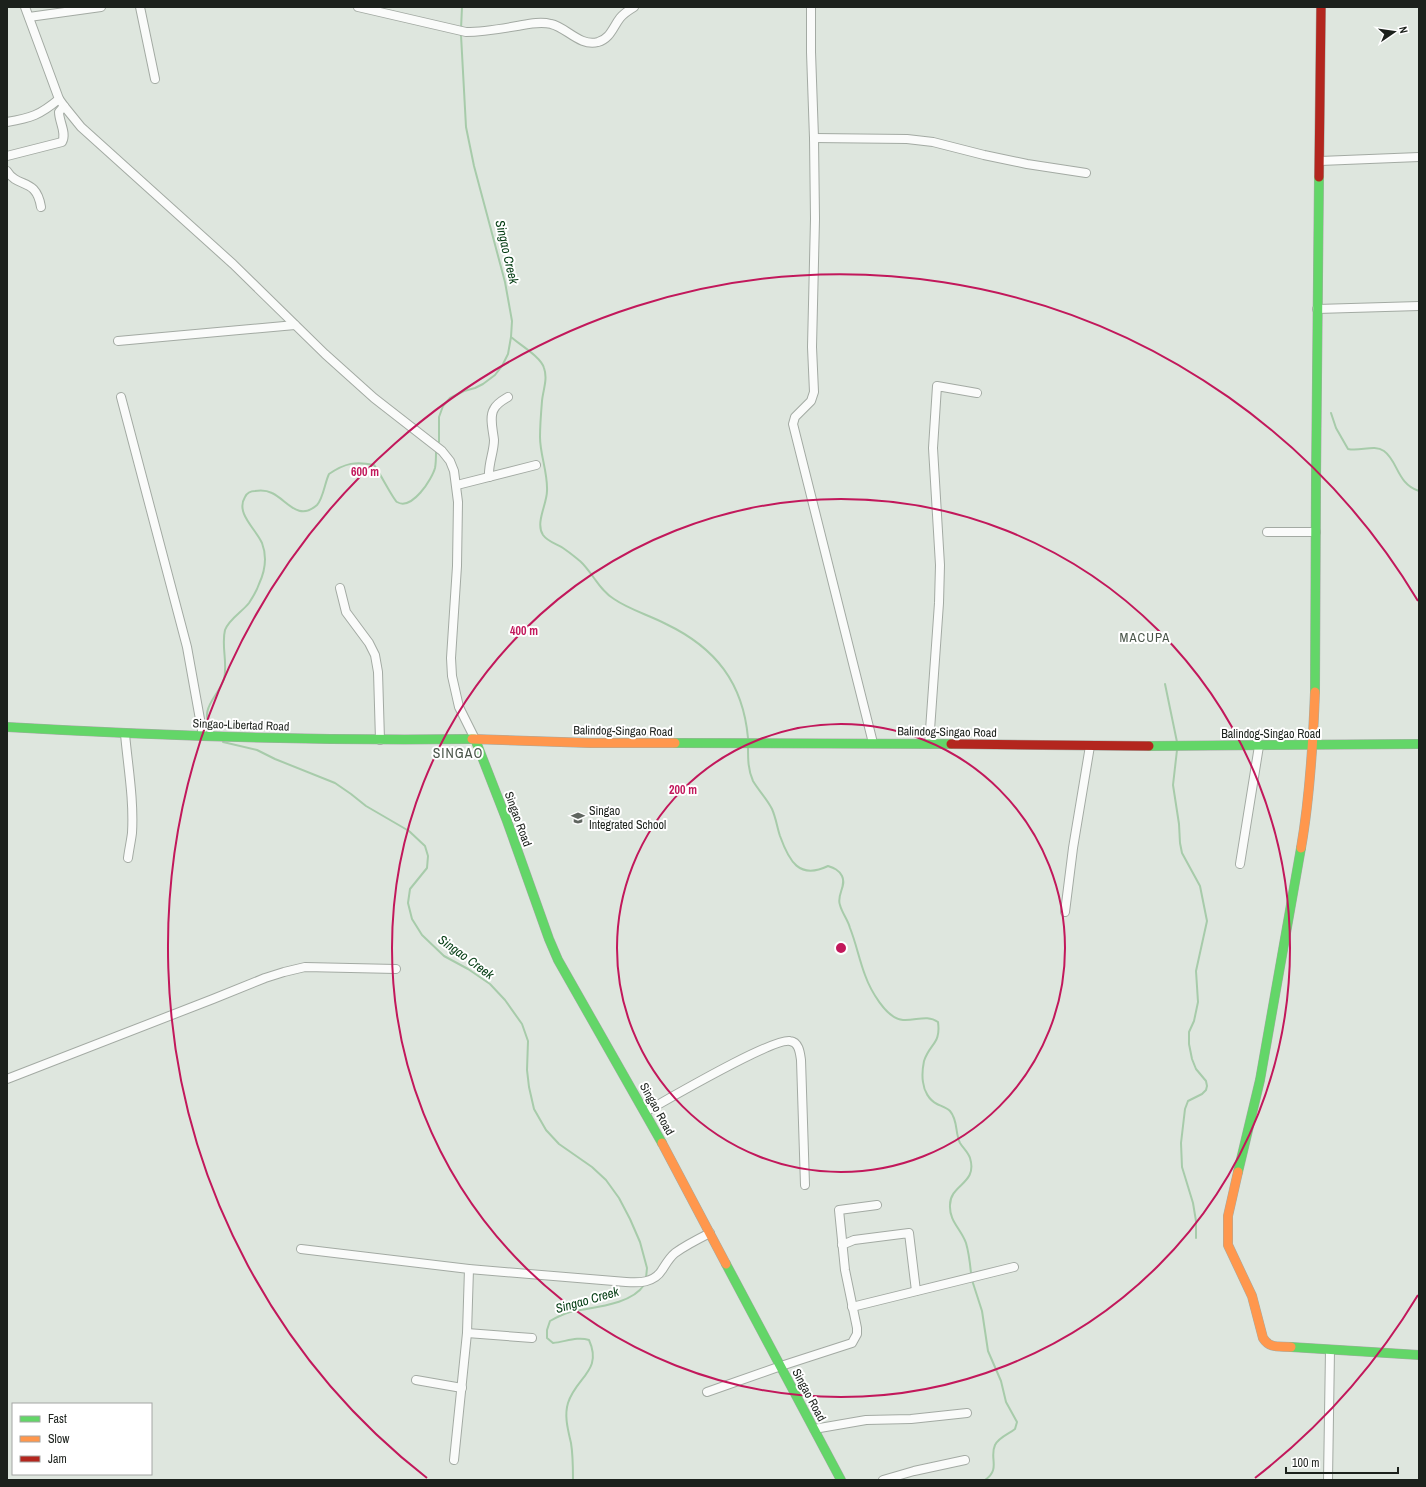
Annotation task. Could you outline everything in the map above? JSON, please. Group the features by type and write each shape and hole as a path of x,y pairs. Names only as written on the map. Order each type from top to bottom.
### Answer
{"street":[{"path":"25,7 61,102 81,127 233,264 295,325 374,398 442,451 450,461 457,485 458,532 451,658 452,676 459,707 475,739"},
{"path":"29,17 101,7"},
{"path":"140,7 155,78"},
{"path":"358,7 466,32 480,32 538,22 561,28 580,40 597,42 604,39 611,33 619,19 628,10 634,7"},
{"path":"811,7 814,138 812,352 814,392 811,402 795,417 793,424 873,743"},
{"path":"1321,7 1316,532 1317,589 1313,746 1307,816 1275,1001 1260,1080 1228,1216 1227,1235 1230,1251 1252,1296 1265,1342 1273,1346 1419,1355"},
{"path":"7,122 31,118 61,102"},
{"path":"8,157 62,142 64,136 59,118 61,102"},
{"path":"814,138 913,139 933,142 984,156 1086,173"},
{"path":"1320,161 1419,157"},
{"path":"7,171 10,176 27,184 35,190 41,207"},
{"path":"1318,309 1419,306"},
{"path":"118,342 295,325"},
{"path":"929,744 940,603 940,565 933,448 937,386 977,393"},
{"path":"121,397 187,647 203,736"},
{"path":"489,476 488,469 494,440 492,416 493,409 508,397"},
{"path":"457,485 536,465"},
{"path":"1267,532 1316,532"},
{"path":"340,588 346,612 369,643 375,655 378,672 380,740"},
{"name":"Singao-Libertad Road","path":"7,727 125,734 203,736 380,740 475,739"},
{"path":"125,734 131,789 132,816 132,834 128,858"},
{"name":"Balindog-Singao Road","path":"475,739 591,743 873,743 1090,746 1313,746 1419,744"},
{"name":"Singao Road","path":"475,739 555,953 645,1112 841,1480"},
{"path":"1065,912 1073,848 1090,746"},
{"path":"1240,864 1259,746"},
{"path":"7,1079 265,978 284,972 305,968 396,969"},
{"path":"645,1112 754,1054 784,1042 789,1041 794,1043 798,1047 801,1060 805,1185"},
{"path":"707,1392 780,1366 852,1343 857,1334 857,1328 842,1245 839,1210 877,1205"},
{"path":"301,1249 469,1269 641,1282 648,1281 659,1275 669,1259 675,1254 710,1233"},
{"path":"842,1245 854,1240 909,1233 916,1291"},
{"path":"852,1307 1014,1267"},
{"path":"454,1460 467,1334 469,1269"},
{"path":"467,1334 532,1338"},
{"path":"1328,1480 1330,1350"},
{"path":"416,1380 462,1388"},
{"path":"814,1429 866,1420 911,1419 967,1413"},
{"path":"883,1480 914,1471 965,1460"}],"waterway":[{"name":"Singao Creek","path":"461,29 462,7"},
{"name":"Singao Creek","path":"439,442 439,417 443,406 450,398 483,384 495,375 502,366 508,354 512,321 505,282 474,166 466,127 461,35"},
{"path":"511,337 530,351 539,360 545,372 540,432 540,444 547,484 540,525 543,535 580,561 604,591 620,603 660,621 684,634 713,656 724,669 740,700 748,738"},
{"path":"1331,413 1336,428 1348,449 1357,450 1376,448 1384,451 1389,455 1406,483 1419,491"},
{"name":"Singao Creek","path":"212,731 208,723 207,716 210,704 224,679 225,630 229,622 246,606 255,594 264,569 264,548 244,515 243,503 248,493 259,490 266,491 277,496 298,511 310,510 319,502 329,474 340,467 362,463 374,465 395,500 403,504 415,498 426,486 435,468 436,452"},
{"path":"1165,684 1177,742"},
{"name":"Singao Creek","path":"223,742 257,750 275,759 335,783 366,806 409,831 425,846 428,856 427,868 410,889 408,903 412,919 422,935 444,956 468,969 490,984 505,1000 522,1024 528,1041 527,1070 534,1109 546,1130 559,1144 592,1167 606,1180 619,1198 640,1242 647,1268 646,1278"},
{"path":"748,747 751,777 772,809 783,845 791,860 796,866 810,871 828,866 839,872 842,876 843,883 839,898 840,905 854,939 867,981 875,995 885,1009 897,1018 903,1020 930,1018 938,1022 938,1035 924,1061 923,1082 924,1089 929,1098 949,1110 953,1115 960,1143 970,1158 970,1173 967,1179 954,1192 951,1198 950,1211 951,1216 966,1243 971,1273"},
{"path":"1177,750 1173,785 1179,824 1180,843 1182,853 1200,886 1207,921 1196,971 1198,1002 1194,1021 1189,1032 1189,1044 1192,1059 1196,1069 1206,1081 1207,1086 1206,1090 1202,1094 1188,1101 1185,1109 1181,1143 1182,1167 1193,1203 1196,1221 1196,1238"},
{"path":"972,1280 982,1311 988,1351 1001,1381 1006,1402 1017,1422 1015,1429 995,1445 993,1454 994,1468 990,1476 985,1480"},
{"name":"Singao Creek","path":"573,1480 572,1452 566,1413 572,1394 591,1367 593,1359 592,1351 589,1340 576,1339 553,1343 547,1338 547,1330 550,1321 570,1312 600,1307 621,1301 638,1292 644,1285"}],"traffic: fast":[{"path":"1315,692 1319,177"},
{"path":"7,727 240,737 472,739"},
{"path":"475,739 558,960 662,1143"},
{"path":"675,743 951,744"},
{"path":"1149,746 1419,744"},
{"path":"1238,1172 1260,1080 1301,848"},
{"path":"726,1264 841,1480"},
{"path":"1291,1347 1419,1355"}],"traffic: slow":[{"path":"1301,848 1311,771 1315,692"},
{"path":"472,739 591,743 675,743"},
{"path":"662,1143 726,1264"},
{"path":"1238,1172 1228,1216 1228,1245 1252,1296 1263,1338 1266,1342 1272,1345 1279,1347 1291,1347"}],"traffic: jam":[{"path":"1319,177 1321,7"},
{"path":"951,744 1149,746"}],"place":[{"name":"Singao Integrated School","path":"578,818"}],"district":[{"name":"MACUPA","path":"1145,637"},
{"name":"SINGAO","path":"458,753"}]}
